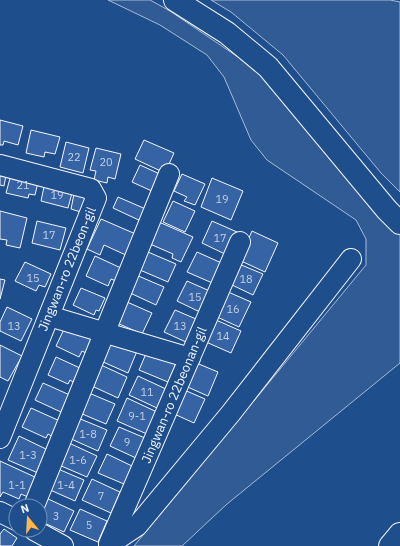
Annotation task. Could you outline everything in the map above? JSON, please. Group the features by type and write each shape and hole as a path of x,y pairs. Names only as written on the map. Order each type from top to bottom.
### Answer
{"main road":[{"path":"175,0 227,33 268,67 382,204 400,223"},
{"path":"390,546 400,534"}],"street":[{"name":"Jingwan-ro 22beon-gil","path":"0,165 91,189 96,198 0,438"},
{"path":"37,498 169,174"},
{"name":"Jingwan-ro 22beonan-gil","path":"108,545 240,242"},
{"path":"108,545 137,526 231,413 351,259"},
{"path":"49,316 190,358"},
{"path":"48,538 63,546"}],"shaded area":[{"path":"108,0 150,0 170,11 266,76 383,216 400,234 400,363 227,504 182,546 134,546 366,265 366,239 356,220 267,160 251,140 224,77 207,55 160,25"},
{"path":"211,0 390,0 400,2 400,192 381,173 283,55 231,12"}],"building":[{"path":"0,120 23,126 18,145 4,141 3,145 0,145"},
{"path":"31,130 60,137 55,154 45,152 44,157 26,153"},
{"path":"144,140 174,153 165,173 135,159"},
{"path":"66,142 89,148 83,173 60,167"},
{"path":"96,148 121,154 115,179 108,177 107,183 94,180 96,171 90,170"},
{"path":"140,165 162,175 154,192 132,182"},
{"path":"0,169 7,170 4,186 0,185"},
{"path":"12,171 39,178 35,195 29,194 28,198 6,193"},
{"path":"182,174 205,184 195,205 184,201 187,197 174,191"},
{"path":"212,178 243,191 231,220 201,207"},
{"path":"45,182 73,189 68,208 41,201"},
{"path":"74,194 88,198 84,213 71,209"},
{"path":"118,197 148,210 143,222 113,208"},
{"path":"173,201 195,211 185,232 163,222"},
{"path":"0,211 27,218 20,248 6,245 7,240 0,239"},
{"path":"101,219 138,235 128,256 104,245 100,255 87,249"},
{"path":"37,221 66,228 60,250 32,243"},
{"path":"212,221 237,232 227,255 202,243"},
{"path":"159,222 193,237 181,262 172,258 173,254 150,244"},
{"path":"252,231 278,243 265,272 239,260"},
{"path":"148,252 176,264 168,282 140,270"},
{"path":"197,252 226,265 217,285 187,272"},
{"path":"95,256 121,268 116,281 111,279 108,286 86,276"},
{"path":"25,262 51,274 45,287 39,285 36,291 15,281"},
{"path":"239,264 263,274 253,295 230,284"},
{"path":"136,275 164,287 156,305 128,292"},
{"path":"0,279 5,280 0,299"},
{"path":"187,281 212,292 202,313 177,301"},
{"path":"81,288 105,298 99,311 96,310 94,315 73,305"},
{"path":"226,291 251,302 239,327 215,316"},
{"path":"127,302 152,313 142,334 117,323"},
{"path":"7,307 32,319 21,341 0,331 0,322"},
{"path":"175,310 196,319 186,342 164,332"},
{"path":"216,320 241,331 231,353 206,342"},
{"path":"66,325 94,338 86,353 82,351 79,357 56,346"},
{"path":"111,339 137,351 128,373 101,361"},
{"path":"0,345 22,356 8,381 0,377"},
{"path":"148,349 177,361 168,382 139,370"},
{"path":"56,357 80,368 73,382 70,380 68,384 48,375"},
{"path":"194,362 218,372 208,396 183,385"},
{"path":"101,365 127,377 118,398 92,386"},
{"path":"138,376 166,389 157,408 129,395"},
{"path":"43,383 72,396 66,411 62,409 61,412 35,400"},
{"path":"182,389 205,399 194,423 172,413"},
{"path":"89,393 115,404 106,424 80,413"},
{"path":"127,398 157,412 147,434 117,421"},
{"path":"31,408 62,422 55,438 48,434 46,438 22,427"},
{"path":"78,418 107,430 98,451 69,438"},
{"path":"119,427 145,438 136,458 110,446"},
{"path":"19,436 48,450 38,473 8,460"},
{"path":"69,443 97,456 87,477 59,465"},
{"path":"107,454 132,466 124,484 98,473"},
{"path":"0,461 37,478 28,497 21,494 19,498 17,498 3,492 0,497"},
{"path":"58,469 84,480 75,501 48,489"},
{"path":"92,479 120,492 111,513 82,500"},
{"path":"48,499 74,511 64,532 48,525"},
{"path":"80,509 107,521 98,542 70,530"},
{"path":"4,529 8,532 8,538 17,538 12,546 0,546 0,534"}]}
